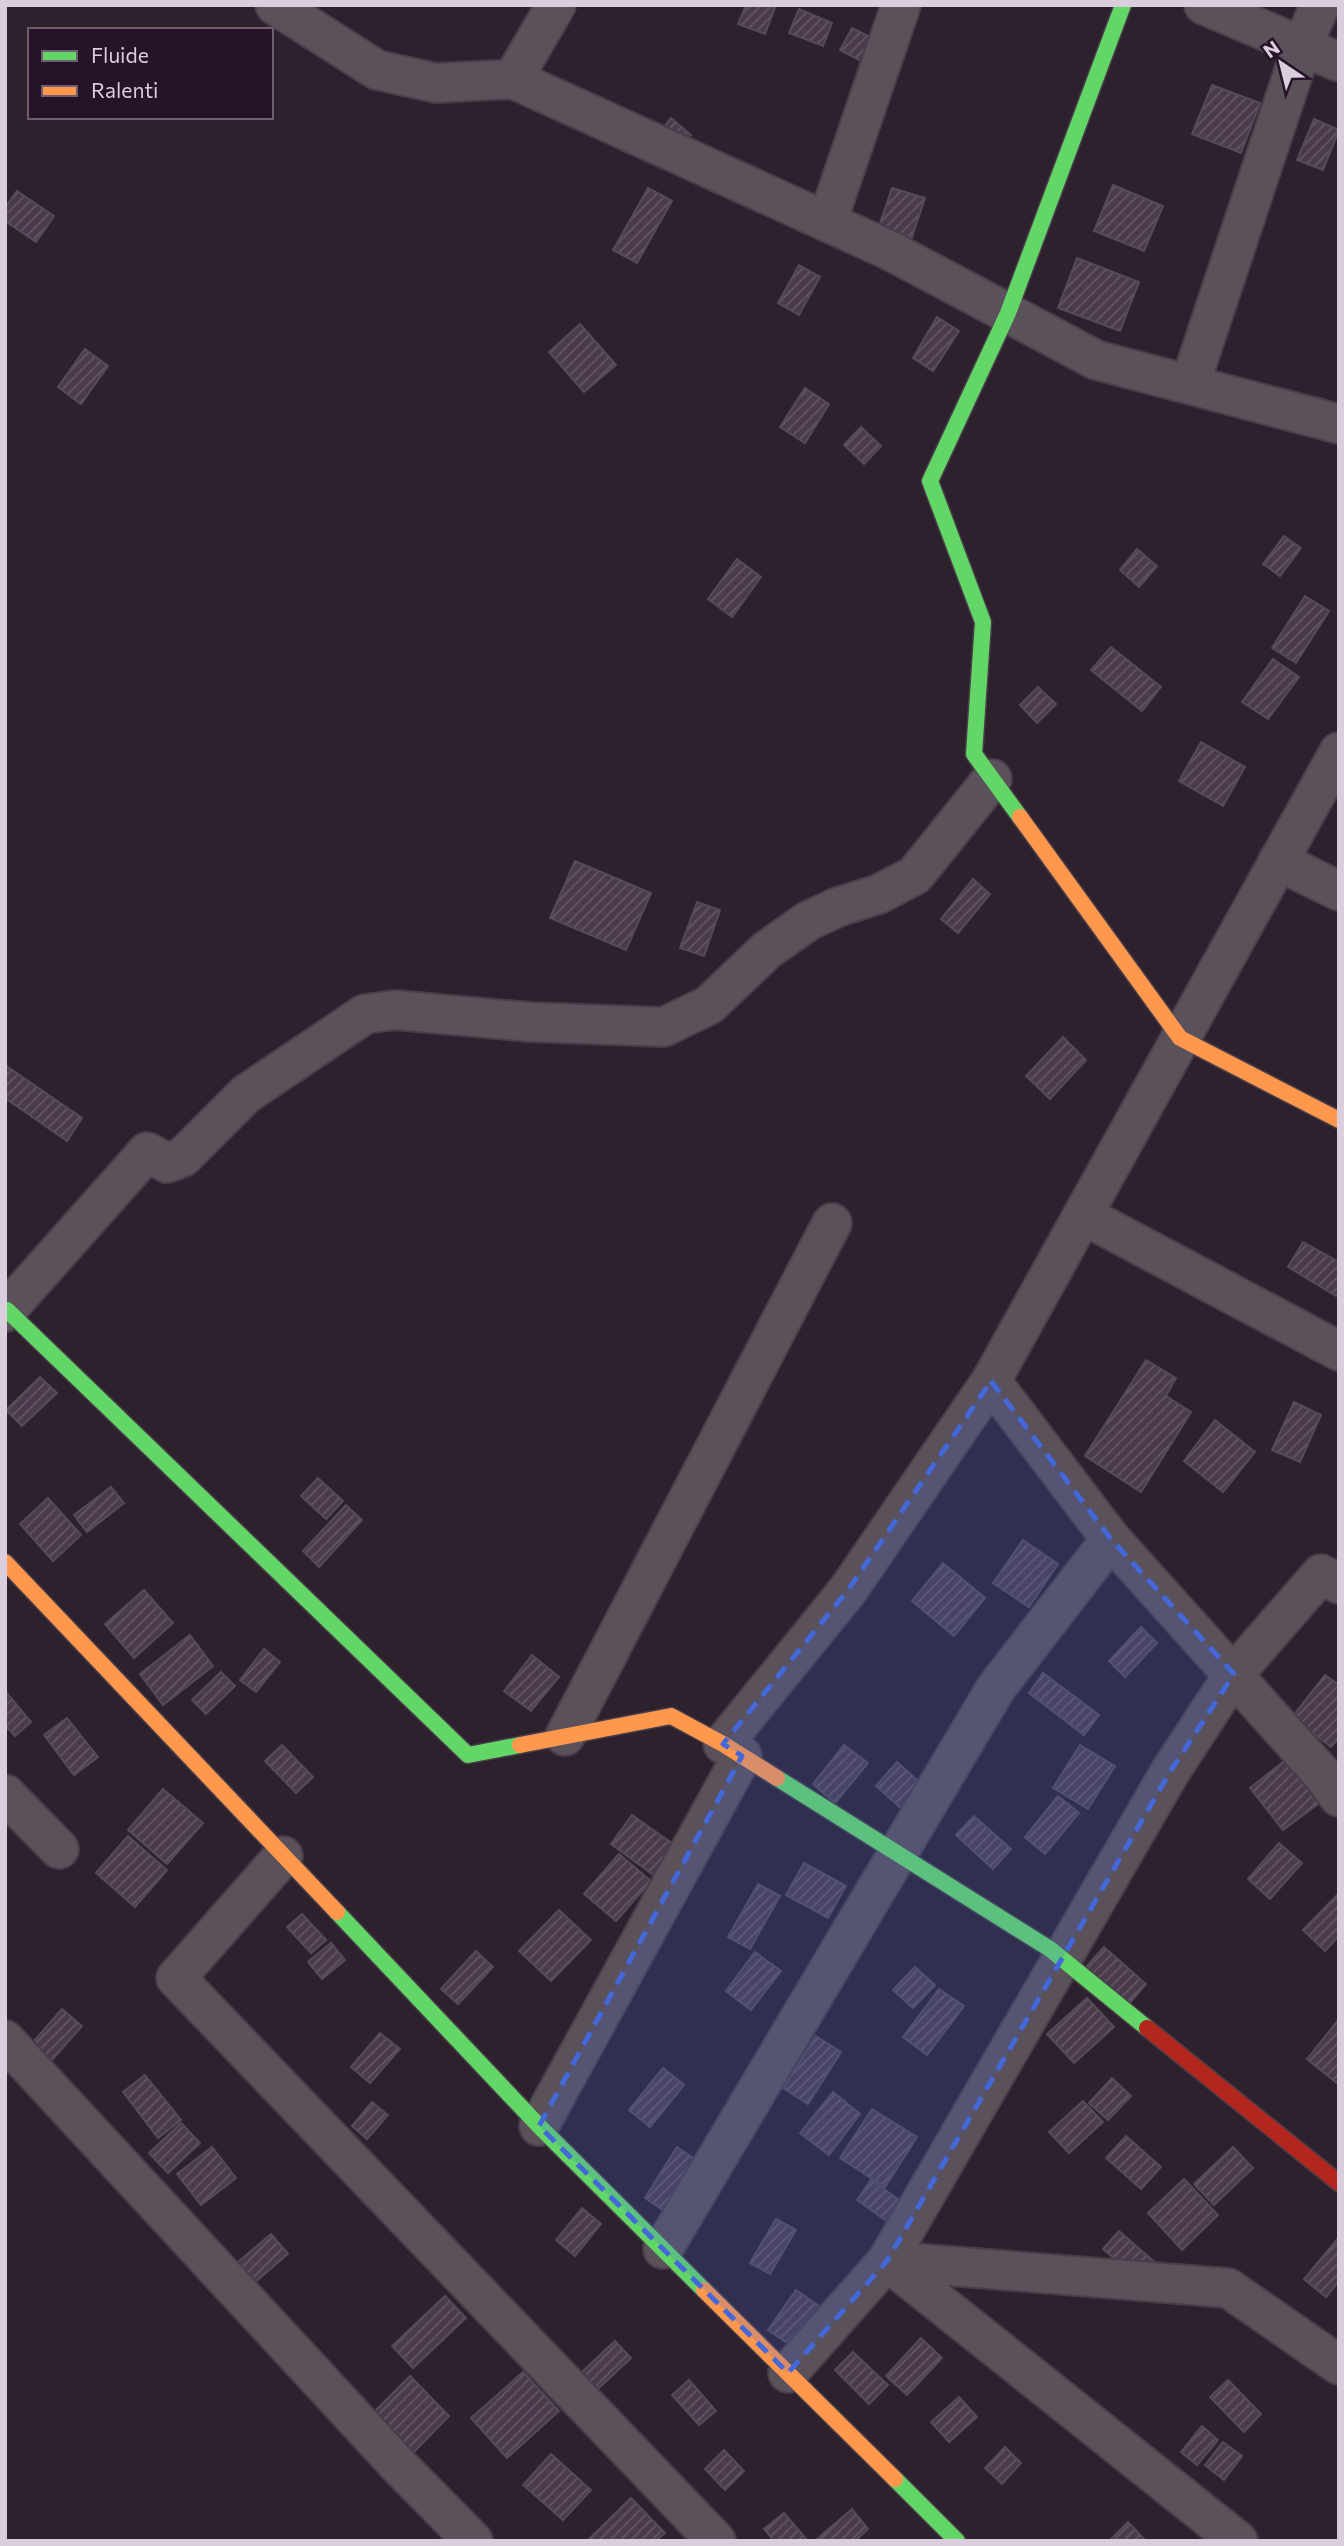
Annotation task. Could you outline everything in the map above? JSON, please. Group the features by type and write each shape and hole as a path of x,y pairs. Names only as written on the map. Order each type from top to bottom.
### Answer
{"street":[{"path":"275,5 377,71 436,83 513,79 889,250 1096,360 1339,424"},
{"path":"513,79 556,5"},
{"path":"827,222 901,5"},
{"path":"1123,5 1008,313 930,481 983,622 974,754 1180,1038 1339,1120"},
{"path":"1204,5 1339,62"},
{"path":"1190,384 1302,47 1320,5"},
{"path":"539,2126 732,1750 848,1590 991,1381 1339,751"},
{"path":"992,779 915,875 880,894 838,907 808,921 767,950 709,1005 664,1027 530,1022 395,1010 365,1014 246,1094 183,1157 167,1163 147,1152 6,1311 468,1755 671,1716 732,1750 1061,1958 1339,2183"},
{"path":"1278,861 1339,891"},
{"path":"1083,1215 1339,1351"},
{"path":"565,1736 832,1223"},
{"path":"991,1381 1111,1539 1234,1674 1339,1797"},
{"path":"663,2249 996,1688 1111,1539"},
{"path":"5,1562 539,2126 957,2541"},
{"path":"788,2373 887,2261 1170,1772 1234,1674 1321,1574 1339,1584"},
{"path":"5,1794 59,1849"},
{"path":"283,1856 176,1978 716,2541"},
{"path":"5,2040 400,2467 473,2541"},
{"path":"887,2261 1228,2288 1339,2365"},
{"path":"887,2261 1238,2541"}],"highlighted area":[{"path":"991,1381 1111,1539 1234,1674 1170,1772 887,2261 788,2373 539,2126 742,1756 723,1744 848,1590"}],"building":[{"path":"746,5 776,5 765,34 738,24"},
{"path":"799,9 832,23 823,46 789,33"},
{"path":"852,28 898,51 886,74 840,50"},
{"path":"1212,85 1260,103 1241,153 1192,134"},
{"path":"671,118 691,135 669,161 649,145"},
{"path":"1314,119 1339,130 1323,170 1297,160"},
{"path":"1113,185 1163,206 1144,251 1094,231"},
{"path":"648,188 672,201 637,263 613,250"},
{"path":"892,188 925,198 911,240 878,229"},
{"path":"17,191 54,216 36,242 5,221 5,208"},
{"path":"1077,258 1139,282 1120,331 1058,308"},
{"path":"799,265 820,277 799,315 778,303"},
{"path":"937,317 959,331 933,371 913,358"},
{"path":"580,324 616,365 584,392 549,352"},
{"path":"85,349 108,366 81,404 58,387"},
{"path":"805,388 829,404 805,443 780,427"},
{"path":"861,427 881,446 864,464 844,445"},
{"path":"1284,536 1301,548 1280,576 1263,564"},
{"path":"1137,549 1157,566 1139,587 1120,570"},
{"path":"737,559 761,577 732,617 708,599"},
{"path":"1305,596 1329,611 1296,663 1272,648"},
{"path":"1111,647 1161,687 1142,711 1091,670"},
{"path":"1273,659 1299,677 1268,719 1242,702"},
{"path":"1038,687 1056,704 1037,723 1020,705"},
{"path":"1201,742 1245,767 1223,806 1179,781"},
{"path":"575,861 651,893 626,950 550,918"},
{"path":"973,879 990,894 958,933 941,919"},
{"path":"697,902 720,910 704,956 680,948"},
{"path":"1063,1037 1086,1060 1050,1099 1026,1076"},
{"path":"5,1065 82,1118 67,1141 5,1098"},
{"path":"1303,1242 1339,1262 1339,1292 1336,1296 1288,1267"},
{"path":"1146,1360 1176,1378 1166,1396 1191,1412 1141,1492 1085,1456"},
{"path":"40,1377 57,1393 22,1426 6,1410"},
{"path":"1294,1402 1321,1415 1300,1462 1272,1450"},
{"path":"1215,1420 1255,1452 1223,1492 1184,1461"},
{"path":"318,1478 343,1501 326,1519 301,1496"},
{"path":"111,1487 124,1503 87,1532 74,1515"},
{"path":"48,1498 81,1535 53,1561 20,1524"},
{"path":"346,1505 362,1520 319,1567 303,1551"},
{"path":"1023,1540 1058,1564 1029,1607 993,1583"},
{"path":"943,1563 985,1598 954,1636 912,1601"},
{"path":"144,1590 173,1623 134,1658 105,1624"},
{"path":"1141,1627 1157,1643 1125,1677 1109,1661"},
{"path":"190,1635 213,1666 163,1705 140,1674"},
{"path":"264,1649 280,1662 256,1692 240,1680"},
{"path":"532,1655 559,1677 531,1711 504,1691"},
{"path":"221,1672 235,1686 206,1714 192,1700"},
{"path":"1043,1673 1099,1715 1084,1735 1029,1693"},
{"path":"1325,1675 1339,1685 1339,1738 1331,1747 1292,1717"},
{"path":"5,1691 31,1722 15,1736 5,1725"},
{"path":"67,1718 98,1757 74,1775 44,1735"},
{"path":"282,1745 313,1777 296,1793 265,1761"},
{"path":"844,1745 868,1763 835,1803 813,1784"},
{"path":"1080,1745 1115,1766 1088,1809 1053,1788"},
{"path":"1288,1758 1322,1801 1283,1830 1250,1788"},
{"path":"897,1762 934,1795 912,1818 876,1786"},
{"path":"163,1789 203,1823 167,1864 128,1830"},
{"path":"1058,1796 1079,1813 1045,1854 1025,1837"},
{"path":"632,1815 676,1846 655,1876 611,1844"},
{"path":"974,1816 1011,1849 993,1869 956,1835"},
{"path":"128,1836 167,1870 135,1907 96,1873"},
{"path":"1279,1843 1302,1863 1270,1899 1248,1879"},
{"path":"619,1854 651,1881 616,1921 584,1894"},
{"path":"804,1863 846,1886 828,1918 786,1895"},
{"path":"758,1884 780,1896 750,1949 728,1937"},
{"path":"1339,1893 1339,1936 1325,1951 1303,1930"},
{"path":"559,1910 591,1940 551,1981 519,1951"},
{"path":"302,1914 326,1940 311,1953 287,1927"},
{"path":"331,1943 345,1960 322,1979 308,1962"},
{"path":"1104,1947 1146,1984 1128,2005 1086,1967"},
{"path":"476,1951 493,1967 458,2004 441,1989"},
{"path":"755,1952 781,1971 751,2010 726,1991"},
{"path":"915,1967 935,1985 913,2008 893,1990"},
{"path":"939,1989 964,2006 927,2055 903,2037"},
{"path":"1087,1998 1114,2027 1074,2063 1047,2034"},
{"path":"62,2009 82,2026 45,2068 26,2050"},
{"path":"1339,2019 1339,2085 1307,2059"},
{"path":"380,2033 400,2049 370,2083 351,2067"},
{"path":"816,2036 841,2052 808,2104 783,2088"},
{"path":"663,2068 684,2085 650,2127 629,2110"},
{"path":"145,2075 181,2120 158,2138 123,2092"},
{"path":"1112,2078 1131,2096 1108,2120 1089,2103"},
{"path":"833,2092 860,2114 829,2155 800,2133"},
{"path":"1083,2101 1103,2122 1069,2153 1049,2132"},
{"path":"372,2102 388,2115 367,2139 352,2126"},
{"path":"872,2109 917,2137 885,2187 840,2158"},
{"path":"181,2123 200,2143 168,2173 149,2153"},
{"path":"1126,2136 1161,2167 1141,2189 1106,2158"},
{"path":"212,2147 236,2178 201,2205 177,2174"},
{"path":"677,2147 702,2164 669,2214 645,2198"},
{"path":"1233,2147 1253,2168 1214,2205 1194,2184"},
{"path":"1184,2179 1218,2215 1182,2250 1148,2213"},
{"path":"871,2180 912,2209 898,2229 857,2200"},
{"path":"582,2208 601,2224 575,2256 556,2240"},
{"path":"776,2219 796,2230 770,2274 750,2263"},
{"path":"1119,2231 1158,2265 1142,2283 1103,2249"},
{"path":"271,2234 288,2254 248,2288 231,2268"},
{"path":"1339,2237 1339,2281 1326,2297 1304,2279"},
{"path":"796,2290 838,2319 811,2359 768,2330"},
{"path":"445,2296 466,2318 413,2368 392,2346"},
{"path":"921,2338 942,2358 907,2395 886,2376"},
{"path":"615,2341 631,2358 584,2402 568,2385"},
{"path":"853,2352 888,2385 869,2404 835,2370"},
{"path":"523,2372 559,2411 507,2458 471,2418"},
{"path":"410,2376 449,2416 412,2454 372,2414"},
{"path":"689,2380 716,2411 699,2425 672,2395"},
{"path":"1228,2380 1261,2414 1244,2432 1210,2397"},
{"path":"959,2397 977,2417 949,2442 931,2422"},
{"path":"1202,2426 1218,2440 1197,2465 1181,2452"},
{"path":"1223,2442 1242,2456 1224,2480 1205,2465"},
{"path":"1005,2447 1021,2463 1002,2484 985,2468"},
{"path":"724,2450 744,2471 725,2490 705,2469"},
{"path":"551,2454 591,2490 563,2520 523,2485"},
{"path":"631,2498 665,2533 656,2541 587,2541"},
{"path":"852,2509 868,2529 855,2541 817,2539"},
{"path":"784,2513 808,2541 774,2541 764,2529"},
{"path":"1128,2522 1146,2541 1109,2541"}],"traffic: fast":[{"path":"1020,817 974,754 983,622 930,481 1008,313 1123,5"},
{"path":"7,1310 468,1755 520,1745"},
{"path":"777,1778 1050,1949 1147,2028"},
{"path":"337,1912 539,2126 704,2290"},
{"path":"895,2479 957,2541"}],"traffic: slow":[{"path":"1020,817 1180,1038 1339,1120"},
{"path":"5,1562 337,1912"},
{"path":"520,1745 671,1716 777,1778"},
{"path":"704,2290 895,2479"}],"traffic: jam":[{"path":"1147,2028 1339,2183"}]}
